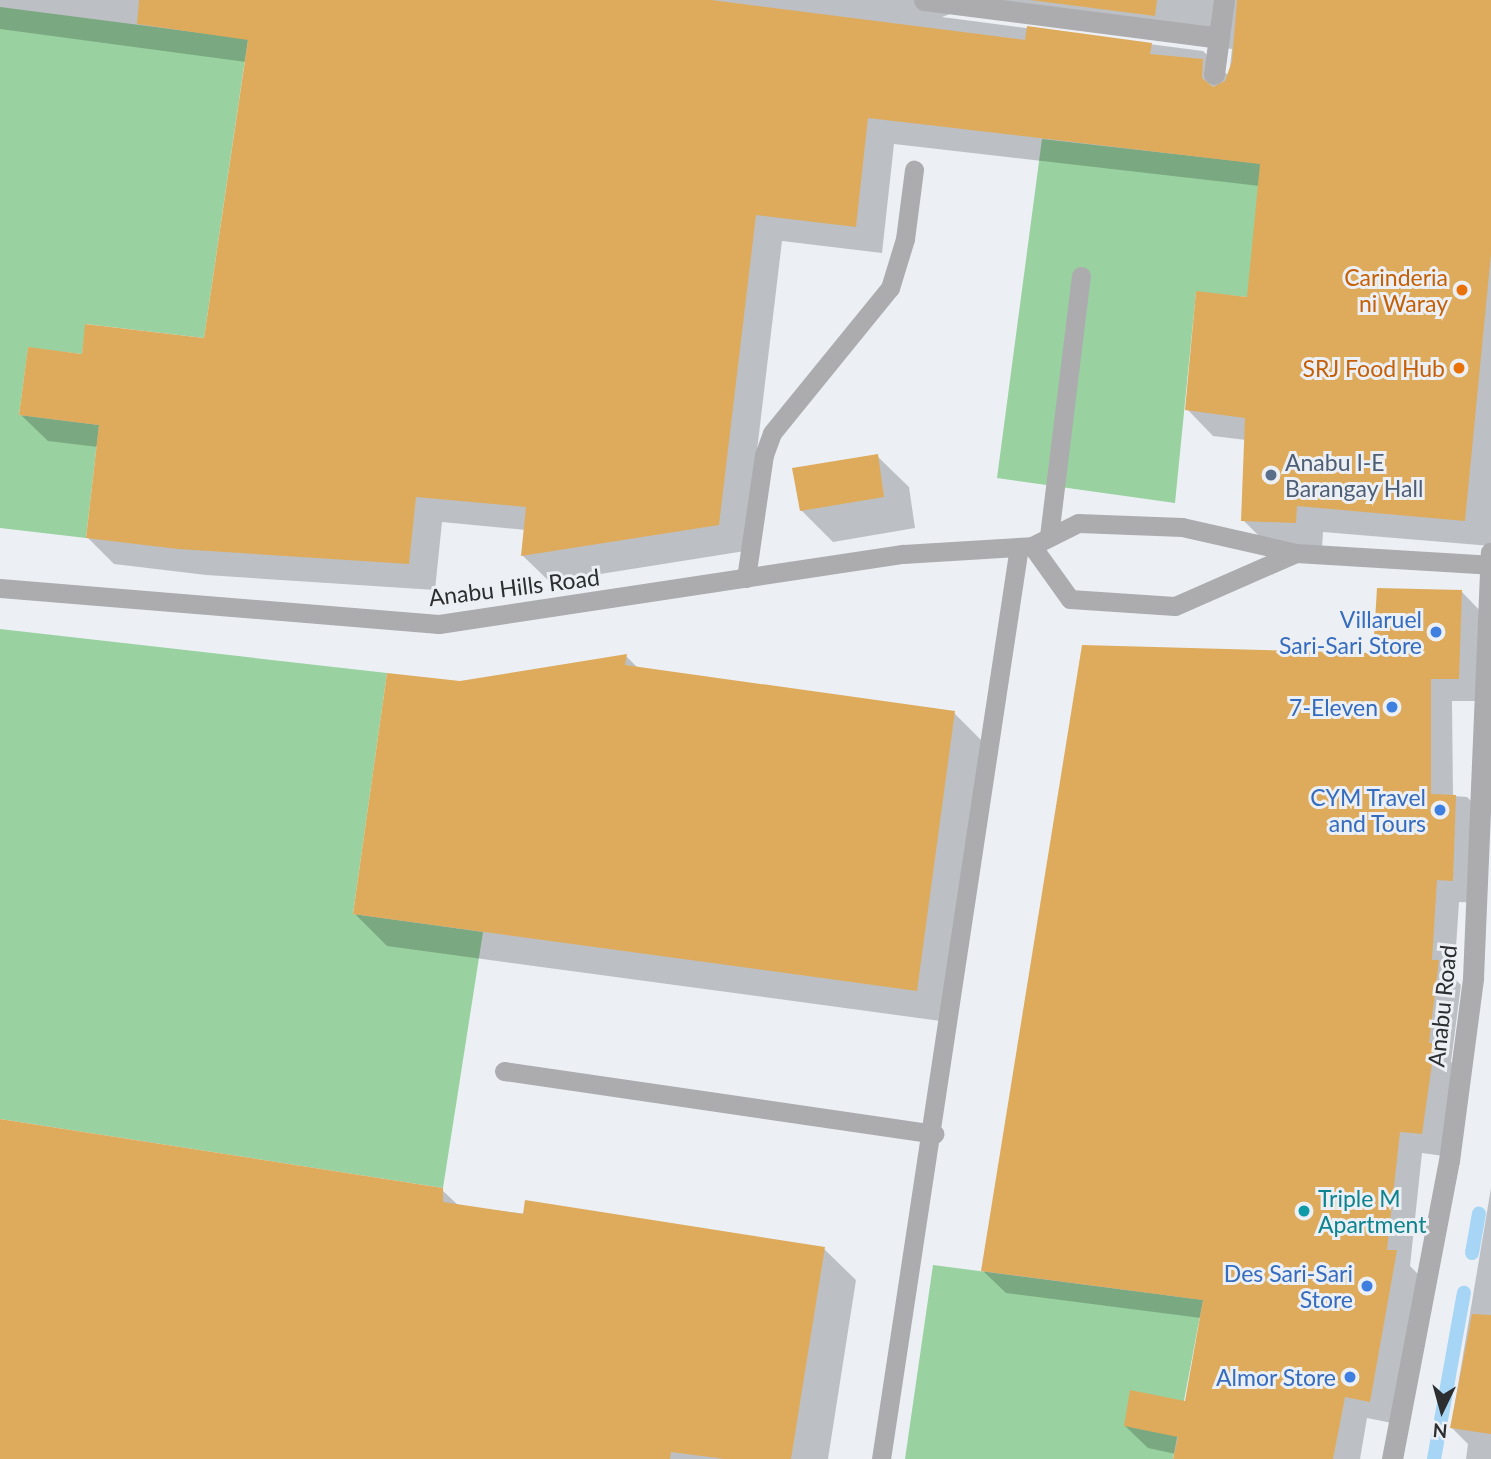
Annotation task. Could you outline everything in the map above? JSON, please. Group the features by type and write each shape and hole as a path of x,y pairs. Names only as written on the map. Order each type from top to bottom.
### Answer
{"street":[{"path":"924,0 1003,5 1219,38"},
{"path":"1214,74 1224,0"},
{"name":"Anabu Road","path":"1392,1459 1449,1161 1473,978 1491,561"}],"lane":[{"path":"746,578 764,455 772,433 890,288 905,239 914,170"},
{"path":"881,1459 1033,543 1081,276"},
{"name":"Anabu Hills Road","path":"0,588 439,624 903,554 1033,543 1078,523 1182,527 1296,553 1491,561"},
{"name":"Anabu Hills Road","path":"1033,543 1069,599 1175,606 1296,553"},
{"path":"504,1071 934,1134"}],"green space":[{"path":"0,7 248,39 204,338 86,324 82,354 28,348 19,415 99,425 86,538 0,528"},
{"path":"1042,139 1325,171 1247,297 1196,292 1175,503 997,478"},
{"path":"0,629 387,673 353,914 483,932 443,1188 0,1119"},
{"path":"933,1265 1203,1300 1173,1459 905,1459"}],"building":[{"path":"139,0 711,0 1025,40 1027,26 1152,43 1150,54 1203,59 1202,78 1213,87 1225,81 1232,61 1237,0 1491,0 1491,254 1465,521 1297,506 1296,523 1241,521 1245,418 1185,410 1196,291 1247,297 1260,164 868,118 856,227 756,215 719,525 521,556 526,507 416,497 409,564 178,549 86,538 99,425 19,415 28,347 82,354 85,324 204,338 248,40 137,24"},
{"path":"1030,0 1157,0 1155,16"},
{"path":"878,454 884,497 800,511 792,468"},
{"path":"1377,588 1462,590 1459,679 1431,679 1431,794 1456,795 1453,881 1437,880 1432,960 1439,960 1429,1043 1435,1043 1422,1134 1400,1132 1387,1250 1397,1250 1370,1402 1345,1397 1333,1459 1173,1459 1178,1437 1124,1426 1130,1390 1185,1401 1203,1300 981,1271 1082,645 1373,653"},
{"path":"627,654 625,665 955,711 917,991 353,914 387,673 460,681"},
{"path":"0,1119 443,1188 443,1202 523,1214 525,1200 825,1247 791,1459 725,1459 671,1452 670,1459 0,1459"},
{"path":"1472,1314 1491,1315 1491,1434 1450,1428"}],"waterway":[{"path":"1472,1253 1479,1214"},
{"path":"1434,1459 1464,1293"}],"place":[{"name":"Carinderia ni Waray","path":"1462,290"},
{"name":"SRJ Food Hub","path":"1459,368"},
{"name":"Anabu I-E Barangay Hall","path":"1271,475"},
{"name":"Villaruel Sari-Sari Store","path":"1436,632"},
{"name":"7-Eleven","path":"1392,707"},
{"name":"CYM Travel and Tours","path":"1440,810"},
{"name":"Triple M Apartment","path":"1304,1211"},
{"name":"Des Sari-Sari Store","path":"1367,1286"},
{"name":"Almor Store","path":"1350,1377"}]}
